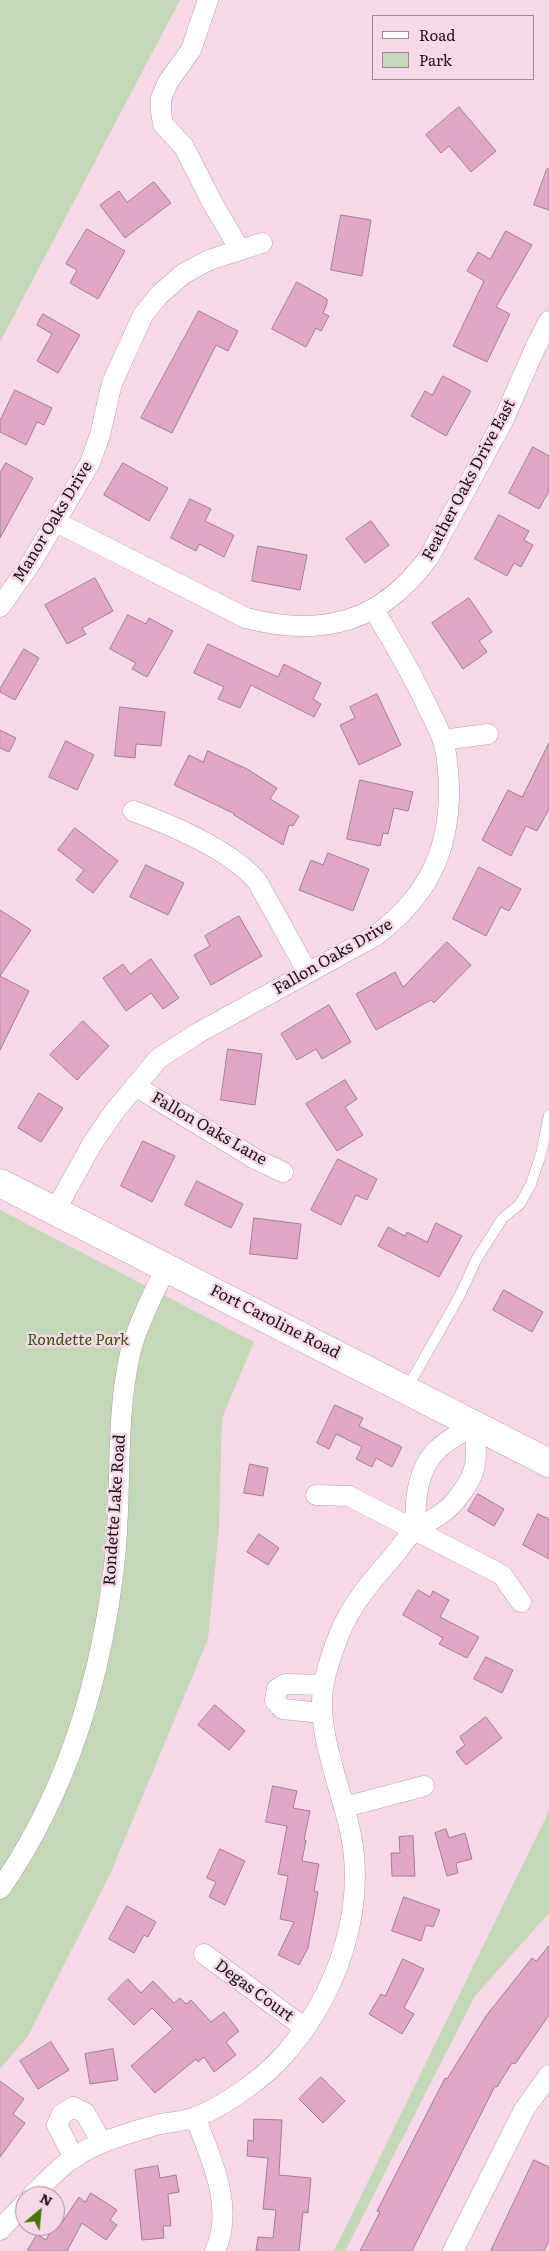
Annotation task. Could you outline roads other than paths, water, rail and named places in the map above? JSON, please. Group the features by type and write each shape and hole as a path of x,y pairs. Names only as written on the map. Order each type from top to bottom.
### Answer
{"street":[{"path":"208,0 190,50 168,82 161,98 161,111 163,124 184,147 213,204 240,250"},
{"name":"Manor Oaks Drive","path":"0,607 31,563 90,463 100,435 112,383 143,314 159,294 183,274 209,260 262,242"},
{"name":"Feather Oaks Drive East","path":"56,522 246,618 269,624 306,627 328,625 374,610 418,573 429,557 503,421 549,321"},
{"name":"Fallon Oaks Drive","path":"55,1210 92,1144 135,1086 158,1059 178,1045 375,936 398,919 416,897 433,870 442,845 449,814 447,756 443,740 410,669 374,610"},
{"path":"443,740 488,734"},
{"path":"133,811 175,828 231,858 247,870 257,881 308,973"},
{"name":"Fallon Oaks Lane","path":"135,1086 257,1160 283,1172"},
{"name":"Fort Caroline Road","path":"0,1183 549,1463"},
{"name":"Rondette Lake Road","path":"0,1889 18,1862 48,1804 79,1732 100,1653 115,1556 121,1406 130,1352 154,1293 167,1267"},
{"path":"415,1530 415,1496 424,1470 438,1449 475,1425"},
{"path":"42,2186 74,2158 102,2143 157,2125 195,2117 227,2100 258,2079 284,2055 320,2007 337,1972 346,1942 352,1909 355,1872 352,1838 328,1745 322,1713 323,1684 340,1634 357,1600 415,1530 443,1513 461,1495 475,1466 475,1425"},
{"path":"316,1495 349,1496 502,1575 521,1602"},
{"path":"322,1713 283,1709 275,1701 277,1689 285,1684 323,1684"},
{"path":"345,1807 424,1786"},
{"name":"Degas Court","path":"204,1954 305,2028"},
{"path":"453,2251 524,2110 549,2075"},
{"path":"74,2158 57,2125 62,2114 73,2107 85,2113 102,2143"},
{"path":"195,2117 211,2157 220,2192 223,2216 219,2242 215,2251"},
{"path":"0,2230 15,2214"}],"lane":[{"path":"406,1390 459,1297 476,1260 502,1219 520,1204 531,1184 541,1154 549,1115"}],"park label":[{"name":"Rondette Park","path":"78,1340"}]}
